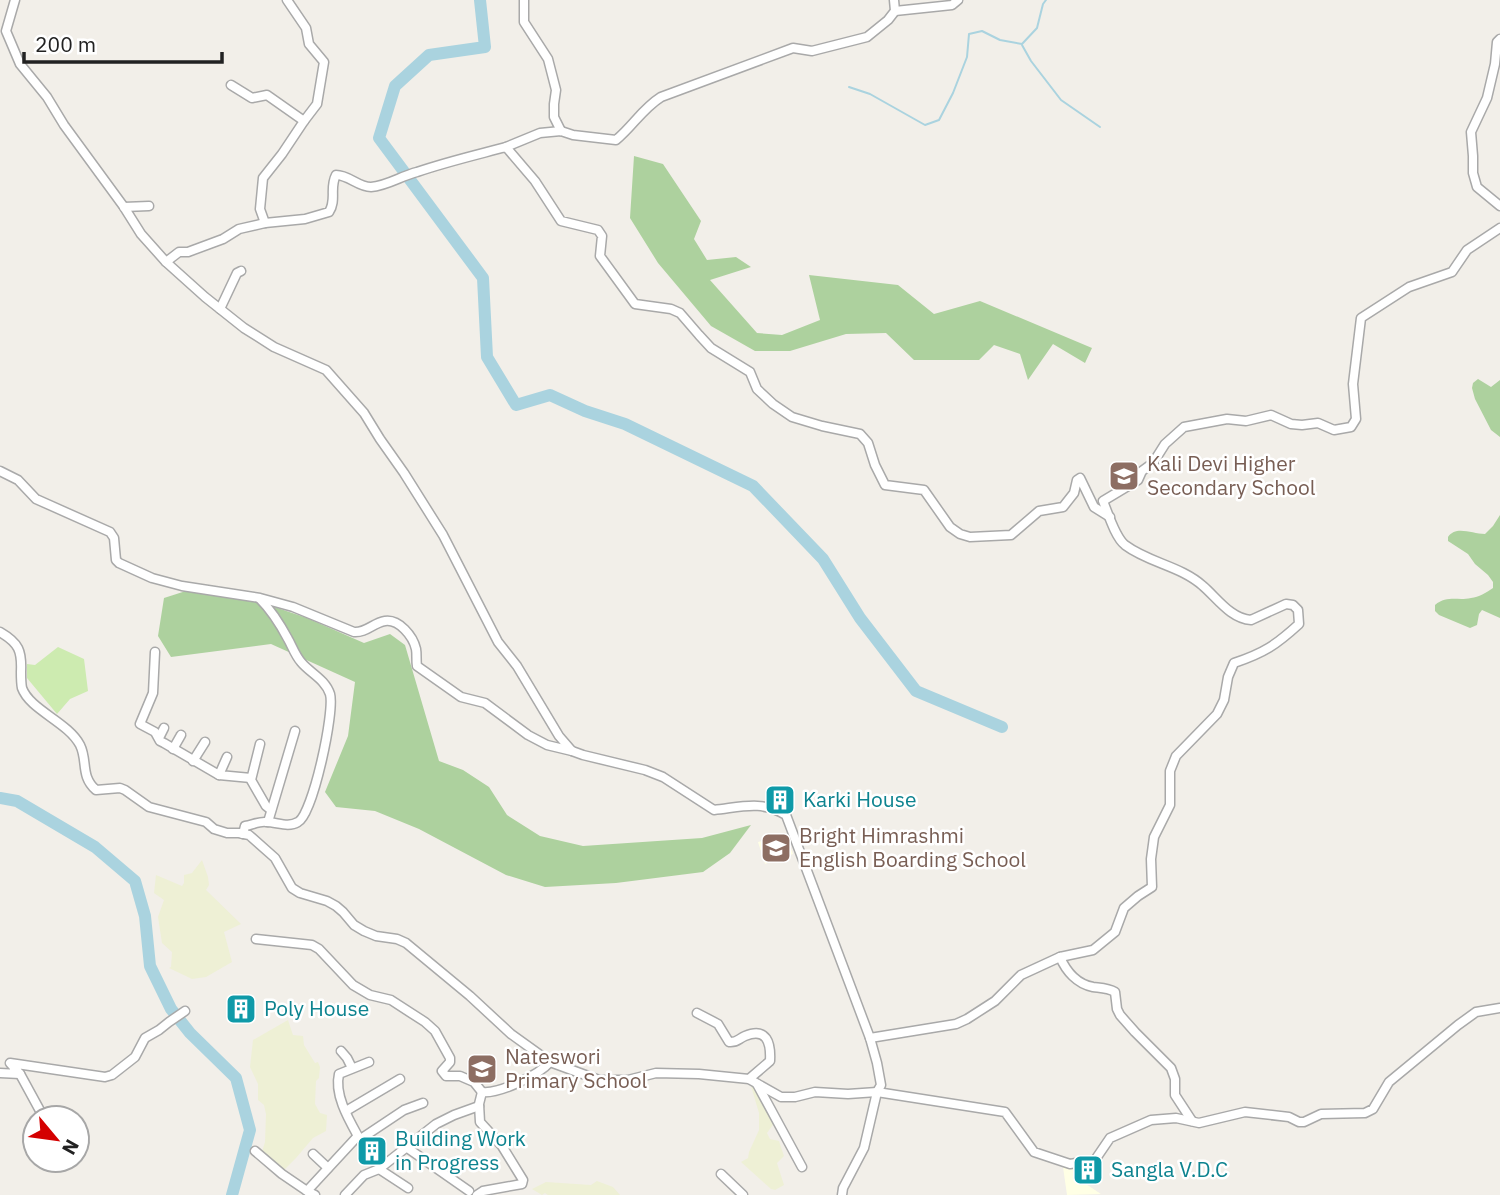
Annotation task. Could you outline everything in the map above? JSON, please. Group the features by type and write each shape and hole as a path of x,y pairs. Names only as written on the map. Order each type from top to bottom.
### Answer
{"street":[{"path":"15,0 3,31 20,64 43,92 141,234 166,262 244,328 274,347 326,370 364,413 443,535 498,642 517,666 559,736 572,751"},
{"path":"265,223 261,209 264,178 317,104 324,62 309,44 306,28 288,0"},
{"path":"524,0 524,22 548,60 556,89 554,117 561,131"},
{"path":"166,262 179,252 188,253 223,239 239,229 305,219 328,212 335,200 332,186 336,175 348,177 362,186 388,184 417,172 506,148 540,133 561,131 616,140 648,105 661,97 793,48 812,51 867,37 895,11 894,0"},
{"path":"895,11 952,5 958,0"},
{"path":"1500,39 1497,43 1488,98 1471,132 1472,173 1477,187 1500,206"},
{"path":"231,85 252,98 267,94 304,121"},
{"path":"506,148 535,181 561,221 598,230 602,236 600,256 635,304 671,309 680,313 711,348 750,372 757,389 792,417 860,434 868,443 875,466 885,485 924,490 950,527 960,534 970,537 1011,535 1039,511 1063,507 1074,494 1077,480 1080,478 1094,507 1110,517"},
{"path":"124,207 149,206"},
{"path":"870,1038 956,1024 995,1001 1021,975 1060,957 1093,950 1115,932 1124,908 1152,887 1151,859 1154,837 1170,805 1170,771 1177,756 1217,714 1234,663 1259,654 1299,624 1298,610 1293,605 1286,604 1251,620 1245,620 1222,606 1203,585 1187,574 1149,559 1122,543 1103,500 1138,480 1142,471 1153,463 1165,444 1184,427 1227,419 1246,421 1271,415 1291,424 1318,423 1334,430 1351,427 1356,419 1353,384 1362,317 1409,287 1452,272 1467,250 1500,228"},
{"path":"220,309 237,273 242,271"},
{"path":"0,471 18,480 36,499 110,533 114,538 116,559 152,578 182,586 260,598 293,607 354,632 361,633 386,621 395,622 403,628 415,646 417,666 461,697 485,703 528,735 547,745 663,777 714,810 753,805 773,807 786,815 870,1038 880,1081 864,1148 842,1195"},
{"path":"243,834 246,826 262,822 292,824 300,822 306,814 320,768 331,704 330,694 324,684 297,657 278,620 260,598"},
{"path":"0,632 20,650 22,687 26,695 60,723 79,744 86,777 96,790 125,790 149,807 206,822 214,829 227,834 249,835 275,858 292,888 327,901 364,931 406,943 511,1034 550,1062 599,1080 628,1080 656,1073 699,1074 752,1081 780,1097 816,1093 877,1092 1005,1112 1034,1152 1070,1164 1095,1160 1110,1138 1151,1120 1176,1118 1199,1122 1245,1112 1289,1117 1304,1122 1321,1114 1365,1113 1373,1109 1389,1082 1458,1025 1476,1012 1500,1008"},
{"path":"155,652 153,693 141,724 155,732 173,749 219,775 251,778"},
{"path":"159,738 164,728"},
{"path":"268,822 295,732"},
{"path":"173,749 181,735"},
{"path":"193,761 205,742"},
{"path":"260,744 251,780 271,810"},
{"path":"219,775 227,757"},
{"path":"256,939 312,945 319,949 353,985 370,995 391,1000 425,1022 435,1031 450,1058 442,1071 443,1074 460,1076 474,1082 482,1092 488,1093 539,1072 550,1062"},
{"path":"1060,957 1073,977 1087,986 1115,992 1120,1014 1171,1068 1175,1079 1175,1095 1192,1121"},
{"path":"36,1104 20,1074 10,1063 106,1077 135,1057 145,1038 182,1013"},
{"path":"697,1013 718,1024 729,1042 737,1042 754,1034 764,1035 770,1061 752,1081"},
{"path":"341,1051 352,1069"},
{"path":"359,1138 346,1111 337,1079 339,1074 369,1062"},
{"path":"0,1073 20,1074"},
{"path":"346,1111 400,1079"},
{"path":"752,1081 802,1167"},
{"path":"406,1147 472,1194 522,1184 523,1180 502,1146 480,1122 482,1092"},
{"path":"255,1151 282,1174 311,1193 328,1168 356,1138 362,1138 404,1110 423,1103"},
{"path":"345,1195 364,1175 379,1168 436,1124 480,1106"},
{"path":"313,1154 328,1168"},
{"path":"379,1168 408,1188"},
{"path":"721,1174 743,1195"}],"shaded area":[{"name":"Bright Himrashmi English Boarding School","path":"786,835 793,854 765,864 758,842"},
{"path":"202,860 208,877 209,885 206,890 241,924 224,932 232,962 206,977 192,979 169,968 172,952 162,943 158,917 164,900 154,893 156,875 182,886 184,875 192,873"},
{"path":"288,1020 293,1035 303,1036 304,1045 315,1063 318,1062 320,1067 315,1104 320,1113 327,1115 326,1131 313,1138 282,1172 262,1152 266,1114 264,1105 258,1100 258,1084 250,1067 253,1040"},
{"path":"753,1083 775,1122 767,1133 770,1139 779,1141 784,1156 777,1163 784,1185 775,1190 741,1162 748,1158 759,1130 759,1113 751,1086"},
{"path":"1084,1165 1086,1184 1101,1194 1067,1195 1063,1167"},
{"path":"597,1181 613,1187 620,1195 542,1195 532,1189 546,1182 591,1185"}],"green space":[{"path":"634,156 663,164 701,221 694,239 707,260 736,257 751,267 710,280 757,333 782,335 820,320 809,275 898,285 934,314 980,301 1092,348 1085,363 1053,344 1028,380 1020,354 994,345 979,360 914,360 886,333 846,334 790,351 755,351 711,326 658,263 630,218"},
{"path":"1478,379 1491,387 1500,380 1500,437 1491,430 1475,399 1472,388"},
{"path":"1500,515 1500,618 1482,610 1477,625 1470,628 1439,615 1435,611 1435,605 1439,602 1474,597 1493,588 1493,582 1488,575 1468,554 1448,541 1448,537 1455,531 1485,534"},
{"path":"189,590 245,597 307,618 364,643 390,634 405,645 439,761 463,770 489,787 507,815 540,836 583,846 702,838 751,825 730,853 703,872 616,883 545,887 506,875 419,829 375,811 336,807 325,792 348,736 355,682 271,644 171,657 158,636 164,598"},
{"path":"58,647 84,659 88,691 70,699 57,714 27,678 27,664 35,665"}],"waterway":[{"path":"480,0 485,47 429,55 395,86 379,138 483,278 487,357 516,405 550,395 585,411 625,424 753,486 823,559 860,618 916,691 1002,727"},
{"path":"849,87 870,94 925,125 939,120 967,57 969,34 982,31 1000,40 1022,44 1037,28 1046,0"},
{"path":"1022,45 1061,100 1100,127"},
{"path":"0,798 17,801 95,847 135,881 145,916 150,966 171,1009 190,1033 236,1078 250,1130 232,1195"}],"place":[{"name":"Kali Devi Higher Secondary School","path":"1124,476"},
{"name":"Karki House","path":"780,800"},
{"name":"Bright Himrashmi English Boarding School","path":"776,848"},
{"name":"Poly House","path":"241,1009"},
{"name":"Nateswori Primary School","path":"482,1069"},
{"name":"Building Work in Progress","path":"372,1151"},
{"name":"Sangla V.D.C","path":"1088,1170"}]}
